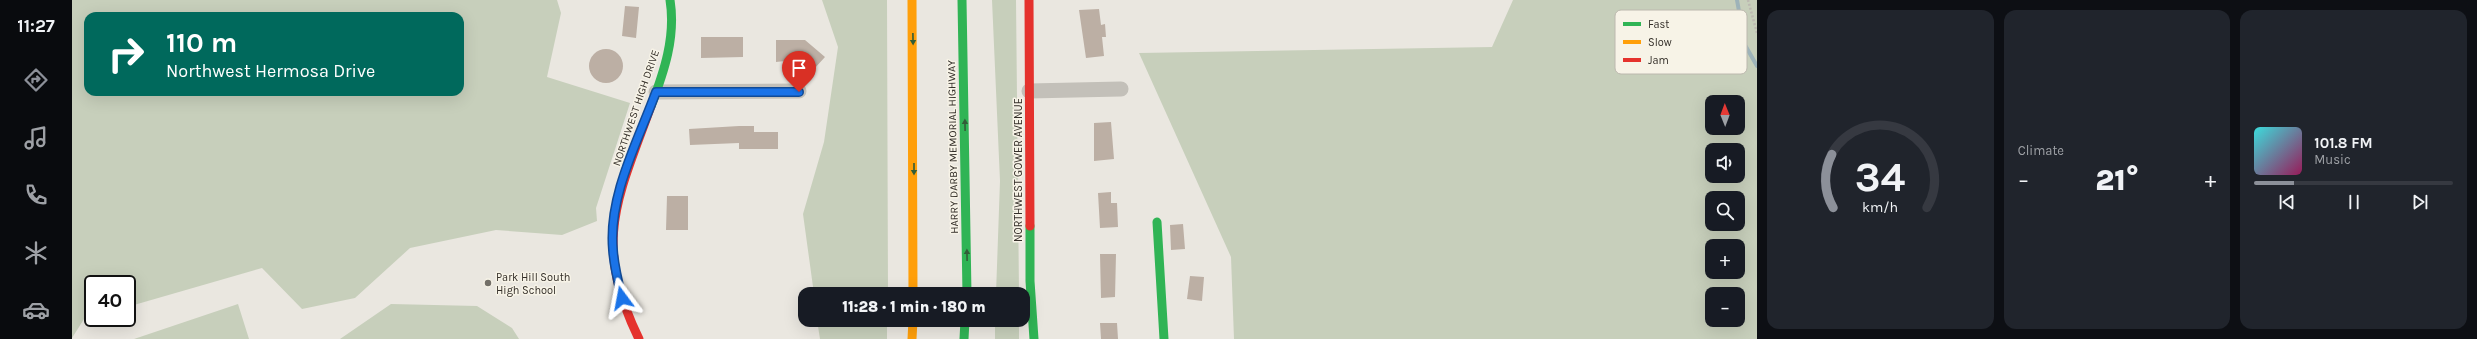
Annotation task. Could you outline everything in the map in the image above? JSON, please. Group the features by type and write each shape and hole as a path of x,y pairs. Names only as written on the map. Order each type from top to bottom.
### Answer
{"main road":[{"name":"NORTHWEST HIGH DRIVE","path":"639,339 622,298 617,276 612,250 613,220 622,183 656,92 672,41 673,21 670,0"},
{"path":"912,0 913,287"},
{"name":"HARRY DARBY MEMORIAL HIGHWAY","path":"962,0 967,287"},
{"name":"NORTHWEST GOWER AVENUE","path":"1029,0 1030,280 1034,339"},
{"path":"1157,222 1164,339"},
{"path":"912,339 913,327"},
{"path":"964,339 965,327"}],"street":[{"path":"1029,91 1121,89"},
{"path":"656,92 799,92"}],"path":[{"path":"1748,0 1757,33"}],"green space":[{"path":"72,0 557,0 561,13 547,77 630,103 596,208 597,221 562,235 496,230 410,248 355,298 302,309 262,268 136,304 136,275 84,275 84,319 72,338"},
{"path":"822,0 887,0 888,287 813,287 803,214 824,142 838,47"},
{"path":"992,0 1016,0 1019,287 996,287 1000,181"},
{"path":"1513,0 1757,0 1757,339 1234,339 1231,257 1139,53 1492,47"},
{"path":"238,304 249,339 134,339"},
{"path":"391,304 477,306 512,328 519,339 340,339"},
{"path":"818,327 887,327 887,339 820,339"},
{"path":"995,327 1019,327 1019,339 995,339"}],"building":[{"path":"625,6 639,7 636,38 622,36"},
{"path":"1099,9 1101,25 1105,24 1106,37 1102,37 1104,56 1086,58 1079,10"},
{"path":"701,37 743,37 743,57 701,58"},
{"path":"776,40 805,40 825,57 814,69 803,59 776,62"},
{"path":"606,49 612,50 618,54 622,60 622,72 618,78 612,82 606,83 600,82 594,78 590,72 589,66 590,60 594,54 600,50"},
{"path":"1111,122 1114,159 1094,161 1094,123"},
{"path":"754,126 754,132 778,132 778,149 739,149 739,143 690,145 689,129"},
{"path":"1111,192 1111,203 1117,203 1118,227 1100,228 1098,193"},
{"path":"667,196 688,196 688,230 666,230"},
{"path":"1183,224 1185,249 1171,250 1170,225"},
{"path":"1100,254 1116,254 1115,297 1101,298"},
{"path":"1190,276 1204,277 1202,301 1187,299"},
{"path":"1100,323 1117,323 1118,339 1101,339"}],"waterway":[{"path":"1737,0 1739,10"},
{"path":"1747,48 1757,66"}],"traffic: fast":[{"path":"651,106 668,54 671,27 670,0"},
{"path":"962,0 967,287"},
{"path":"1157,222 1164,339"},
{"path":"1030,226 1030,281 1034,339"},
{"path":"964,339 965,327"}],"traffic: slow":[{"path":"912,0 913,287"},
{"path":"912,339 913,327"}],"traffic: jam":[{"path":"1029,0 1030,226"},
{"path":"639,339 625,305 616,275 613,247 615,221 620,195 628,168 651,106"}],"place":[{"name":"Park Hill South High School","path":"488,283"}],"route":[{"path":"622,298 612,250 613,220 622,183 656,92 799,92"}]}
